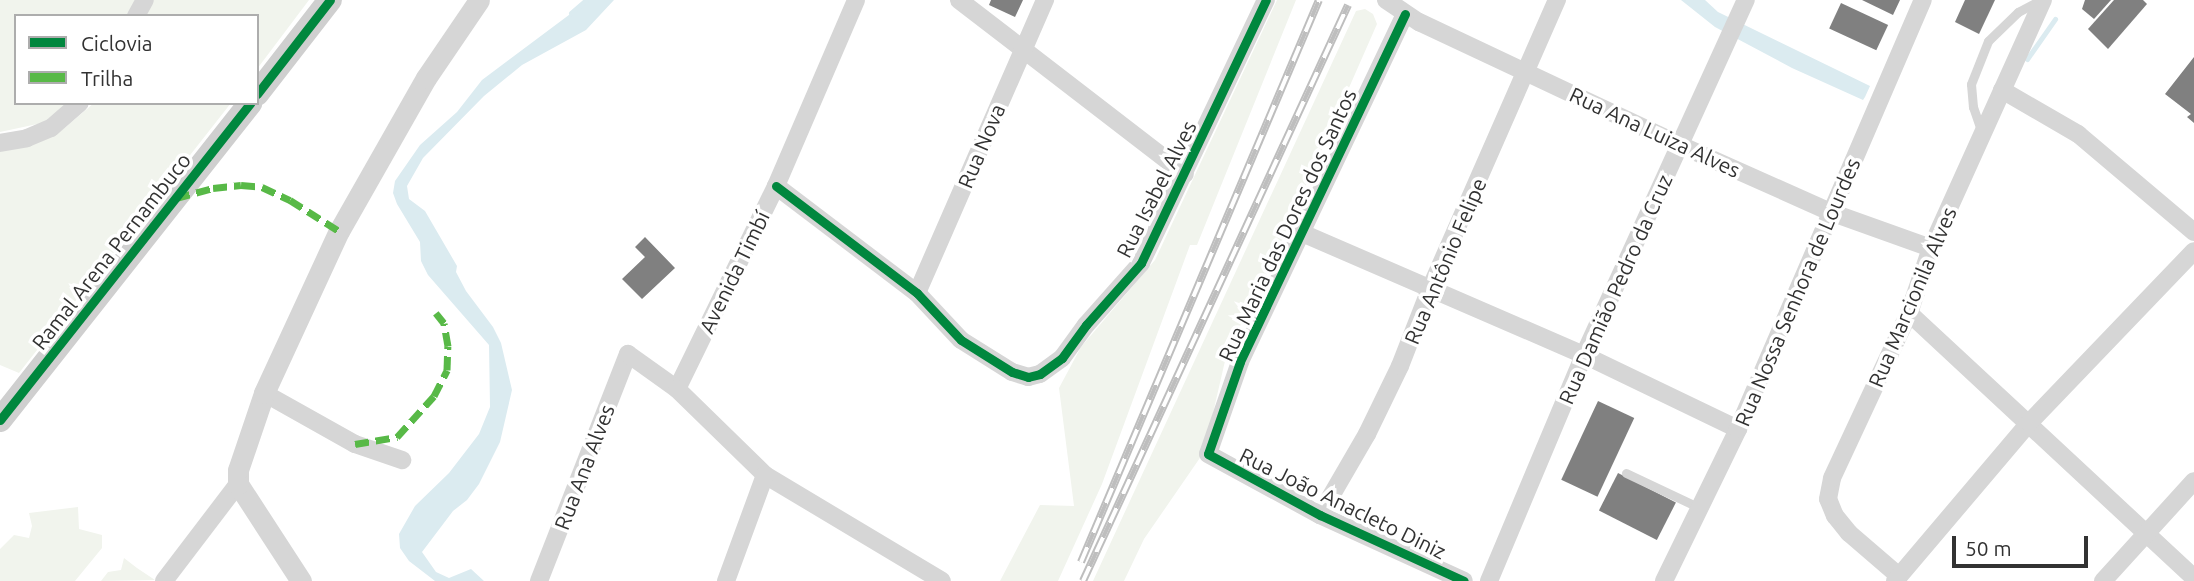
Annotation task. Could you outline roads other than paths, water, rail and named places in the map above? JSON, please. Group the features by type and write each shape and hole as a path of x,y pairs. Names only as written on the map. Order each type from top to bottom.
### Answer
{"main road":[{"path":"259,91 330,0"},
{"name":"Ramal Arena Pernambuco","path":"0,420 248,105"}],"street":[{"path":"301,581 238,484 238,470 264,393 339,231 426,78 479,0"},
{"name":"Avenida Timbí","path":"677,389 776,186 856,0"},
{"path":"959,0 1185,174"},
{"name":"Rua Nova","path":"917,293 1045,0"},
{"name":"Rua Isabel Alves","path":"776,186 917,293 961,340 989,359 1028,377 1040,374 1062,358 1086,325 1141,263 1266,0"},
{"name":"Rua Ana Luiza Alves","path":"1385,0 1405,14 1680,145 1833,213 1931,248"},
{"name":"Rua Antônio Felipe","path":"1320,515 1384,401 1430,289 1557,0"},
{"name":"Rua Damião Pedro da Cruz","path":"1489,581 1584,355 1746,0"},
{"name":"Rua Nossa Senhora de Lourdes","path":"1664,581 1738,429 1923,0"},
{"name":"Rua Marcionila Alves","path":"1897,579 1835,516 1828,499 1832,478 1909,313 1931,248 2042,0"},
{"name":"Rua Maria das Dores dos Santos","path":"1208,454 1240,362 1405,14"},
{"path":"2002,90 2078,134 2194,232"},
{"path":"0,143 27,138 51,128 78,105"},
{"path":"1301,233 1584,355 1738,429"},
{"path":"1897,579 2029,423 2194,251"},
{"path":"1909,313 2194,578"},
{"name":"Rua Ana Alves","path":"539,581 628,354 677,389"},
{"path":"677,389 765,475 942,581"},
{"path":"264,393 355,444 402,460"},
{"name":"Rua João Anacleto Diniz","path":"1208,454 1320,515 1464,581"},
{"path":"726,581 765,475"},
{"path":"2103,581 2194,481"},
{"path":"164,581 238,484"}],"lane":[{"path":"1982,135 1973,107 1971,84 1988,41 2018,12 2042,0"},
{"path":"1626,473 1700,508"}],"waterway":[{"path":"571,13 586,0"},
{"path":"2027,59 2055,19"}],"railway":[{"path":"1081,562 1319,0"},
{"path":"1083,581 1348,5"}]}
